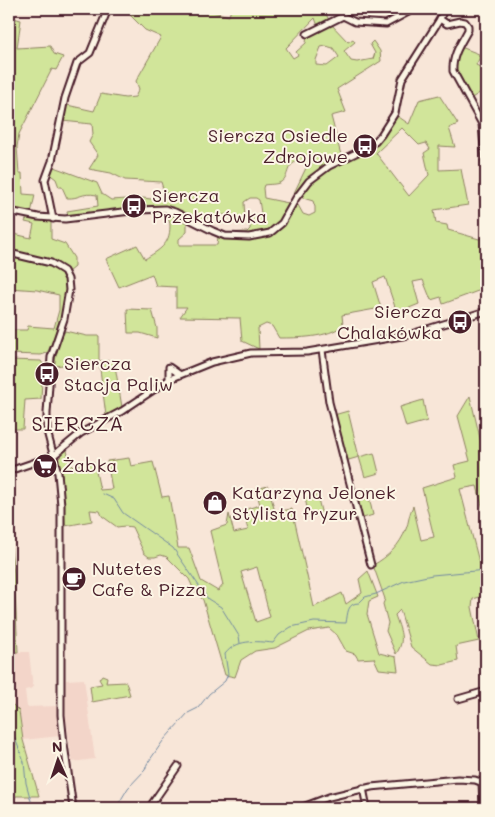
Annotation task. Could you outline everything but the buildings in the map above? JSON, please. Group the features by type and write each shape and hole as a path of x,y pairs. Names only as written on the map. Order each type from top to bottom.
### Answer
{"street":[{"path":"53,219 46,180 65,98 77,63 90,53 108,9"},
{"path":"307,34 343,16 355,22 386,24 414,9"},
{"path":"9,211 53,219 73,219 165,209 225,236 249,237 270,233 282,223 296,198 309,181 320,171 360,152 375,142 392,119 402,79 440,19 444,9"},
{"path":"440,19 447,24 460,21 465,22 468,26 468,30 454,56 453,71 482,124 486,172"},
{"path":"9,253 51,263 64,271 68,278 69,290 64,319 51,357 47,426 59,485 62,521 61,715 73,808"},
{"path":"9,471 53,456 81,434 122,411 179,374 219,360 246,354 322,350 408,335 486,312"},
{"path":"322,350 329,402 371,565"},
{"path":"169,380 169,367 179,374"},
{"path":"458,699 486,692"},
{"path":"149,808 178,766"},
{"path":"300,808 328,797 363,788 458,779 484,783 483,808"},
{"path":"363,788 367,808"}],"shaded area":[{"path":"9,652 29,652 33,688 25,690 27,707 58,706 60,736 23,740 19,711 9,701"},
{"path":"84,679 95,759 72,762 66,719 66,680"}],"green space":[{"path":"130,9 214,9 214,12 229,16 231,9 331,9 325,12 331,24 348,42 353,39 355,42 344,51 351,61 357,62 373,59 375,53 370,44 373,41 380,51 381,61 337,89 346,112 331,116 343,163 372,147 393,122 396,115 409,124 419,100 439,95 458,124 449,128 455,147 439,146 439,170 461,169 468,205 434,210 436,223 447,225 448,230 479,239 486,236 486,288 443,304 441,297 431,300 423,280 413,282 419,304 397,313 385,277 373,282 381,308 342,315 343,325 330,333 321,335 279,338 272,326 266,324 258,328 259,349 242,341 240,318 180,317 187,307 176,307 176,287 156,286 152,274 119,287 106,259 137,245 145,259 159,250 166,242 170,233 170,223 166,207 117,209 68,216 67,211 98,206 97,195 87,194 75,198 67,198 56,179 48,173 51,166 97,183 102,194 111,200 143,198 159,200 171,195 164,192 161,182 125,180 111,173 89,169 98,155 89,142 93,134 92,124 62,121 67,105 94,111 101,94 125,98 135,97 139,89 136,81 161,37 145,30 127,12","holes":["315,18 319,29 307,36 306,43 296,52 298,55 293,58 286,48","321,47 333,48 339,57 327,66 316,65","402,128 419,145 426,143 430,149 424,153 429,175 409,196 376,153","299,161 304,162 306,168 293,195 313,201 315,213 309,216 303,214 298,205 264,198 264,185 281,182 291,165","250,198 256,198 259,200 261,213 251,219 250,229 247,232 221,233 218,236 217,245 179,245 179,239 187,232 187,220 191,216 202,222 209,216 217,218 224,215 229,215 241,221 245,220 244,202"]},
{"path":"9,17 21,20 17,48 50,46 54,54 63,57 56,70 52,69 19,134 17,147 19,173 22,173 23,194 35,195 30,218 51,221 51,239 65,244 74,258 74,267 62,277 66,284 67,293 63,315 47,353 41,355 9,354 9,330 27,330 28,326 54,328 59,310 59,295 37,290 9,288 9,234 31,238 34,224 25,222 29,213 9,208"},
{"path":"461,47 479,54 478,56 480,57 476,65 486,70 486,95 483,91 470,99 456,74 455,62"},
{"path":"127,309 152,310 157,328 157,338 140,333 128,333"},
{"path":"65,331 87,336 99,336 99,361 54,366 58,345"},
{"path":"9,360 41,361 43,364 41,399 25,400 23,429 9,429"},
{"path":"114,360 122,407 106,416 99,361"},
{"path":"470,396 486,463 486,521 477,486 460,489 479,562 484,566 486,565 486,595 473,599 472,607 479,641 456,646 458,661 442,665 432,664 411,647 400,610 395,615 401,639 401,644 396,654 386,631 388,623 383,604 385,599 373,565 384,558 397,545 407,526 413,506 421,540 434,537 422,488 457,477 454,465 470,461 458,416"},
{"path":"423,400 427,421 406,427 400,407"},
{"path":"348,411 359,457 345,461 334,415"},
{"path":"67,450 70,466 94,462 100,490 112,489 107,461 129,458 131,466 153,462 162,497 169,496 178,548 189,548 201,581 218,591 223,585 210,531 227,525 229,514 234,533 248,530 243,510 260,505 256,489 268,486 275,512 292,509 314,607 342,593 346,604 362,593 359,579 368,571 378,597 369,601 367,614 379,653 396,657 398,671 379,669 374,658 358,659 355,654 346,651 337,635 329,628 309,631 275,648 255,651 241,660 235,677 225,675 203,600 194,590 189,579 167,557 161,555 149,557 144,553 132,527 117,527 102,516 100,511 90,510 92,521 65,526 63,490 58,459","holes":["257,567 270,617 256,622 241,572"]},
{"path":"374,453 379,473 365,477 359,457"},
{"path":"317,495 322,515 309,517 305,498"},
{"path":"369,497 373,515 360,519 355,501"},
{"path":"9,532 14,574 18,652 9,652"},
{"path":"102,675 107,677 106,683 126,682 130,695 92,702 90,686 102,684 99,679"},
{"path":"9,701 19,711 23,740 39,796 16,796 9,806 9,777 12,778 14,766 9,763"}],"waterway":[{"path":"103,494 114,499 123,513 173,548 208,599 221,607 239,636 240,643"},
{"path":"116,808 128,788 145,770 163,741 188,713 198,708 209,694 225,681 228,674 225,654 230,649 247,642 273,643 279,635 291,627 314,622 346,623 349,609 352,605 359,603 365,597 404,581 432,575 486,570"},
{"path":"9,704 12,714 13,733 24,762 26,783 33,808"}],"place":[{"name":"Siercza Osiedle Zdrojowe","path":"365,146"},
{"name":"Siercza Przekatówka","path":"134,206"},
{"name":"Siercza Chalakówka","path":"460,322"},
{"name":"Siercza Stacja Paliw","path":"47,374"},
{"name":"Żabka","path":"45,466"},
{"name":"Katarzyna Jelonek Stylista fryzur","path":"215,503"},
{"name":"Nutetes Cafe & Pizza","path":"74,579"}],"district":[{"name":"SIERCZA","path":"78,424"}]}
